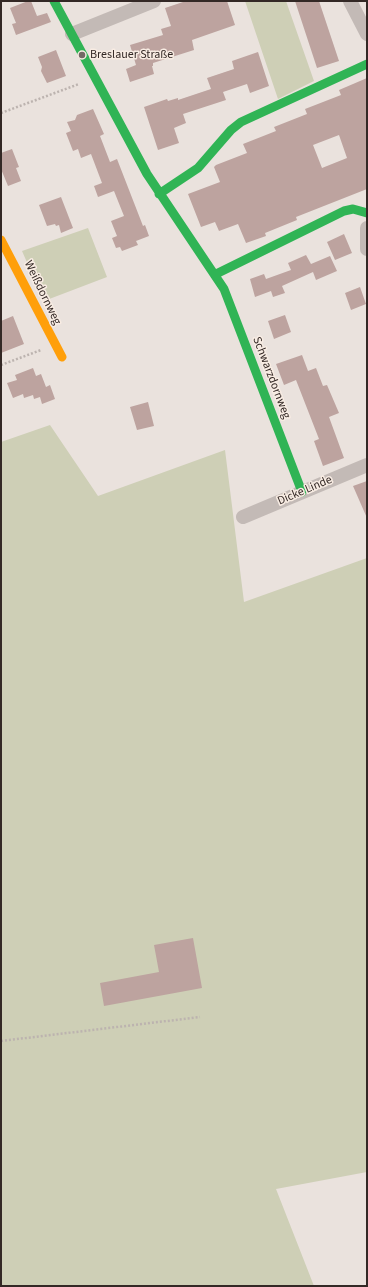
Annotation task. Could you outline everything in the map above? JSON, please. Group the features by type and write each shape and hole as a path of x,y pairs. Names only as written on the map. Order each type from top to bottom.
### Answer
{"street":[{"path":"54,1 94,78 159,194 198,168 231,130 241,122 367,64"},
{"path":"72,34 154,1"},
{"path":"350,1 367,34"},
{"name":"Schwarzdornweg","path":"159,194 216,274 224,289 302,492"},
{"path":"216,274 344,212 353,209 367,213"},
{"path":"367,228 367,249"},
{"name":"Weißdornweg","path":"1,240 54,345 62,356"},
{"name":"Dicke Linde","path":"243,517 367,465"}],"path":[{"path":"1,113 94,78"},
{"path":"1,365 54,345"},
{"path":"1,1041 200,1017"}],"green space":[{"path":"245,1 286,1 314,81 278,99"},
{"path":"88,228 107,277 44,301 22,251"},
{"path":"50,425 98,496 225,450 244,602 367,558 367,1172 276,1189 314,1286 1,1286 1,442"}],"building":[{"path":"31,1 37,16 47,13 51,22 16,35 12,24 16,23 10,8"},
{"path":"186,1 227,1 235,25 192,40 194,50 153,63 152,66 154,74 130,82 126,69 136,65 130,45 163,35 161,29 171,26 165,8"},
{"path":"295,1 319,1 339,61 317,68"},
{"path":"56,50 66,76 47,83 41,71 42,67 38,57"},
{"path":"258,52 269,86 250,93 247,84 223,92 226,100 183,114 186,123 174,128 179,143 158,150 144,107 167,99 168,101 178,98 178,100 211,89 207,78 234,69 232,61"},
{"path":"367,78 367,189 296,217 297,220 265,233 266,236 246,243 238,224 219,231 215,222 201,227 188,194 220,182 214,167 216,165 247,153 243,144 276,131 274,127 307,114 305,109 341,95 339,90","holes":["339,135 347,158 322,168 313,145"]},
{"path":"93,109 104,134 100,136 110,162 117,159 143,226 145,225 149,236 136,241 138,245 122,251 120,247 116,248 112,238 117,236 111,221 124,216 114,191 98,197 94,186 102,183 91,154 81,158 78,149 73,151 66,133 71,131 67,122 75,120 77,115"},
{"path":"12,149 19,167 16,168 21,181 8,186 1,169 1,153"},
{"path":"61,197 73,228 61,233 59,225 56,226 55,224 47,226 39,205"},
{"path":"344,234 352,253 335,260 327,242"},
{"path":"306,255 311,264 330,256 337,271 316,280 313,272 282,286 285,293 273,297 271,291 255,297 250,279 264,274 266,279 291,270 288,263"},
{"path":"360,287 366,304 351,310 345,293"},
{"path":"285,315 291,332 274,339 268,321"},
{"path":"13,316 24,344 1,353 1,321"},
{"path":"302,355 308,371 316,368 323,386 327,385 339,413 329,417 344,458 323,466 314,441 319,439 296,380 284,385 276,364"},
{"path":"33,368 36,376 41,374 46,387 50,385 55,399 42,404 40,397 34,399 33,395 24,398 23,394 13,398 7,383 17,380 15,375"},
{"path":"148,402 154,426 137,430 130,407"},
{"path":"367,481 367,518 353,486"},
{"path":"193,938 202,988 104,1006 100,983 159,972 154,945"}],"traffic: fast":[{"path":"54,1 147,174 224,289 302,492"},
{"path":"159,194 198,168 231,130 241,122 367,64"},
{"path":"216,274 344,211 353,209 367,213"}],"traffic: slow":[{"path":"1,240 62,357"}],"place":[{"name":"Breslauer Straße","path":"82,55"}]}
